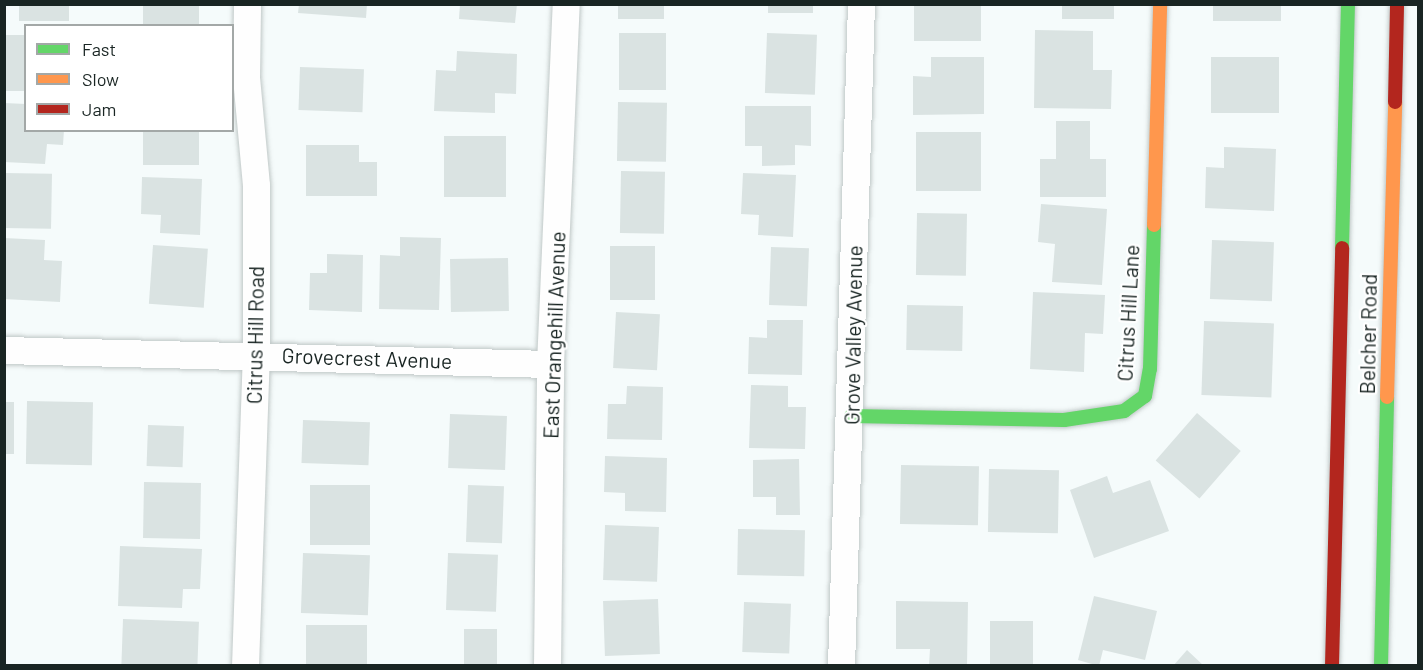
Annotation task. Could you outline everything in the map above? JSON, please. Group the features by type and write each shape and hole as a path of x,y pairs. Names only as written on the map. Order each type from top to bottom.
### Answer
{"main road":[{"name":"Citrus Hill Lane","path":"851,416 1064,420 1124,411 1144,396 1150,369 1160,4"},
{"name":"Belcher Road","path":"1332,666 1348,4"},
{"name":"Belcher Road","path":"1381,666 1397,4"}],"street":[{"name":"Citrus Hill Road","path":"245,666 256,355 256,185 246,78 248,4"},
{"name":"East Orangehill Avenue","path":"548,666 550,364 566,4"},
{"name":"Grove Valley Avenue","path":"841,666 851,416 861,4"},
{"name":"Grovecrest Avenue","path":"4,350 550,364"}],"building":[{"path":"19,4 69,4 69,21 19,21"},
{"path":"143,4 199,4 199,24 143,24"},
{"path":"299,4 367,4 366,18 298,13"},
{"path":"460,4 517,4 515,23 459,19"},
{"path":"618,4 664,4 664,19 618,19"},
{"path":"768,4 813,4 813,13 768,13"},
{"path":"914,4 981,4 981,41 914,41"},
{"path":"1062,4 1114,4 1114,19 1062,19"},
{"path":"1213,4 1281,4 1281,21 1213,21"},
{"path":"1035,30 1093,31 1093,70 1112,70 1111,109 1034,108"},
{"path":"619,33 666,33 666,90 619,90"},
{"path":"767,33 817,35 815,95 765,93"},
{"path":"4,35 24,35 24,91 4,91"},
{"path":"457,51 517,54 516,94 495,93 495,113 434,111 436,70 456,71"},
{"path":"931,57 984,57 984,114 913,115 913,76 931,77"},
{"path":"1211,57 1279,57 1279,113 1211,113"},
{"path":"300,67 364,69 362,112 298,110"},
{"path":"618,102 667,103 666,162 617,161"},
{"path":"4,103 24,104 24,132 64,132 63,145 47,144 45,164 4,162"},
{"path":"745,106 811,106 811,146 795,145 795,165 762,166 762,146 745,146"},
{"path":"1056,121 1090,121 1090,159 1106,159 1106,197 1040,197 1040,159 1056,159"},
{"path":"143,132 199,132 199,165 143,165"},
{"path":"916,132 981,132 981,191 916,191"},
{"path":"444,136 506,136 506,197 444,197"},
{"path":"306,145 359,145 359,162 377,162 377,196 306,196"},
{"path":"1224,147 1276,149 1274,211 1205,208 1206,167 1224,168"},
{"path":"621,171 665,172 664,234 620,233"},
{"path":"4,173 52,174 51,229 4,228"},
{"path":"743,173 796,175 793,237 758,235 759,215 741,214"},
{"path":"142,177 202,179 200,235 160,233 161,215 141,214"},
{"path":"1041,204 1107,209 1102,285 1052,282 1055,244 1038,242"},
{"path":"917,213 967,214 966,276 916,275"},
{"path":"400,237 441,238 439,310 379,309 380,255 400,256"},
{"path":"4,238 45,240 44,260 62,261 60,302 4,299"},
{"path":"1212,240 1274,242 1272,301 1210,299"},
{"path":"153,245 208,249 204,308 149,304"},
{"path":"610,246 655,246 655,300 610,300"},
{"path":"771,247 809,248 807,306 769,305"},
{"path":"327,254 363,255 362,312 309,310 310,273 327,273"},
{"path":"508,258 509,311 451,312 450,259"},
{"path":"1033,292 1105,295 1103,334 1085,333 1084,372 1030,369"},
{"path":"907,305 963,306 962,351 906,350"},
{"path":"616,312 660,314 657,370 613,368"},
{"path":"767,320 803,320 802,375 748,374 749,337 767,338"},
{"path":"1204,321 1274,323 1271,397 1201,395"},
{"path":"751,385 788,386 788,407 806,407 805,449 749,448"},
{"path":"627,386 663,387 662,440 607,439 608,404 626,404"},
{"path":"27,401 93,402 92,465 26,464"},
{"path":"4,402 14,402 14,454 4,454"},
{"path":"1197,413 1241,451 1199,499 1156,461"},
{"path":"450,414 507,416 505,470 448,468"},
{"path":"303,420 370,422 368,465 301,463"},
{"path":"148,425 184,426 183,467 147,466"},
{"path":"605,456 667,458 666,512 625,511 625,493 604,492"},
{"path":"799,459 800,515 776,515 776,497 753,497 753,460"},
{"path":"901,465 979,466 978,525 900,524"},
{"path":"989,469 1059,470 1058,533 988,532"},
{"path":"1107,476 1113,493 1150,480 1169,531 1094,558 1070,490"},
{"path":"144,482 201,483 200,539 143,538"},
{"path":"310,485 370,485 370,545 310,545"},
{"path":"468,485 504,486 502,543 466,542"},
{"path":"605,525 659,527 657,582 603,580"},
{"path":"738,529 805,530 804,576 737,575"},
{"path":"120,546 202,549 200,589 183,589 182,608 118,606"},
{"path":"303,553 370,555 368,615 301,613"},
{"path":"448,553 498,555 496,612 446,610"},
{"path":"1094,596 1157,611 1145,660 1103,650 1099,666 1078,660"},
{"path":"658,599 660,654 605,656 603,601"},
{"path":"896,601 968,602 967,666 929,666 930,649 896,649"},
{"path":"744,602 791,604 789,654 742,652"},
{"path":"123,619 199,622 197,666 121,666"},
{"path":"990,621 1033,621 1033,666 990,666"},
{"path":"306,625 367,625 367,666 306,666"},
{"path":"464,629 497,629 497,666 464,666"},
{"path":"1187,650 1204,666 1173,666"}],"traffic: fast":[{"path":"1342,248 1348,4"},
{"path":"851,416 1064,420 1124,411 1145,396 1150,369 1154,225"},
{"path":"1381,666 1387,397"}],"traffic: slow":[{"path":"1154,225 1160,4"},
{"path":"1387,397 1395,102"}],"traffic: jam":[{"path":"1395,102 1397,4"},
{"path":"1332,666 1342,248"}]}
